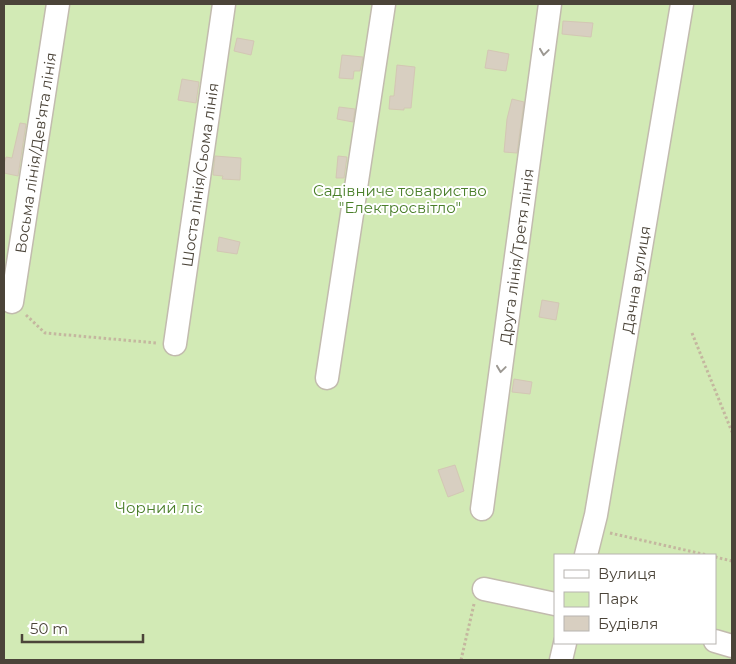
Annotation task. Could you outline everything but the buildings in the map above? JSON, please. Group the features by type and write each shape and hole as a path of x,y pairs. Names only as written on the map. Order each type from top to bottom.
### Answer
{"street":[{"name":"Восьма лінія/Дев'ята лінія","path":"12,302 58,4"},
{"name":"Шоста лінія/Сьома лінія","path":"175,344 224,4"},
{"path":"327,378 384,4"},
{"name":"Друга лінія/Третя лінія","path":"482,510 550,4"},
{"name":"Дачна вулиця","path":"586,554 682,4"},
{"path":"484,589 554,604"},
{"path":"716,642 732,646"},
{"path":"561,660 565,644"}],"path":[{"path":"12,302 45,333 175,344"},
{"path":"692,332 732,432"},
{"path":"592,529 703,554"},
{"path":"716,557 732,561"},
{"path":"461,660 476,592 484,589"}],"green space":[{"path":"4,4 732,4 732,660 4,660"}],"park label":[{"name":"Садівниче товариство \"Електросвітло\"","path":"400,198"},
{"name":"Чорний ліс","path":"159,507"}]}
